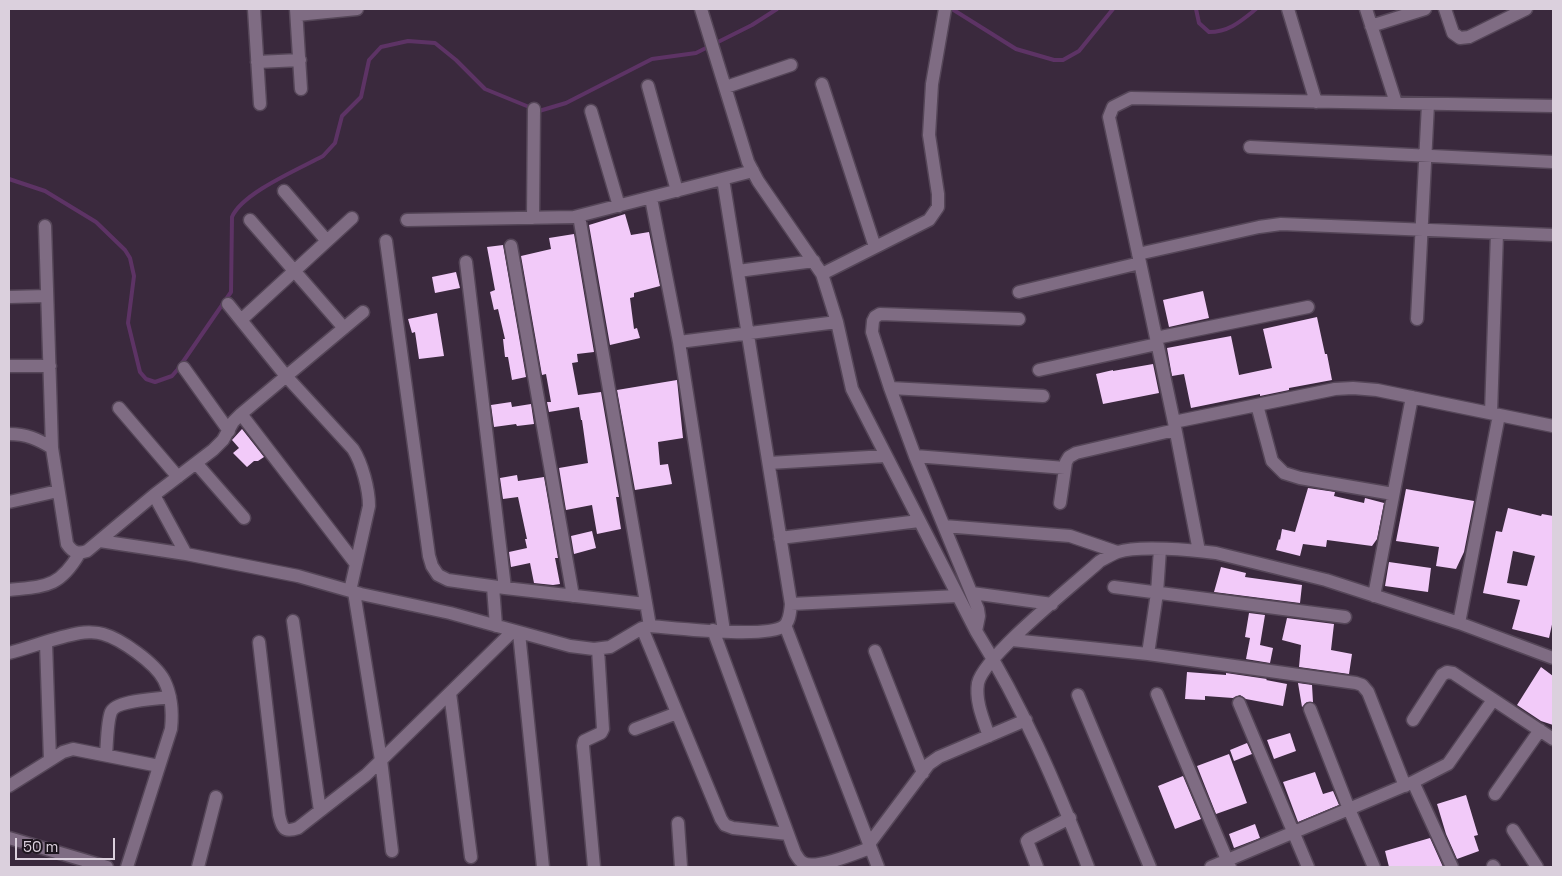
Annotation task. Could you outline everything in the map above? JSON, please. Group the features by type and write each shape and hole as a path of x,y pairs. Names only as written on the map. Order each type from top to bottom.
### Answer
{"street":[{"path":"254,9 260,104"},
{"path":"301,89 296,12 357,9"},
{"path":"701,9 748,162 822,274 837,322 852,389 976,631 994,659 1026,720 1070,818 1088,867"},
{"path":"1288,9 1316,102"},
{"path":"1366,9 1396,103"},
{"path":"1371,26 1425,9"},
{"path":"1445,9 1453,33 1460,38 1469,37 1526,9"},
{"path":"822,274 929,220 938,207 938,194 929,135 932,84 944,13"},
{"path":"257,62 300,60"},
{"path":"726,87 791,65"},
{"path":"822,84 875,247"},
{"path":"648,86 678,191"},
{"path":"1199,551 1109,117 1113,107 1132,98 1553,106"},
{"path":"1417,319 1428,104"},
{"path":"533,218 534,110"},
{"path":"591,111 619,206"},
{"path":"1250,147 1553,162"},
{"path":"407,220 579,216 753,171"},
{"path":"100,541 186,554 298,576 352,591 450,613 570,646 610,647 646,627 719,631 771,631 785,625 790,618 791,604 724,179"},
{"path":"284,191 327,241"},
{"path":"651,198 679,342 719,631 795,853 802,862 808,865 818,865 870,846 929,764 939,757 1026,720"},
{"path":"579,216 646,604 646,627 677,713 721,819 733,828 788,834"},
{"path":"241,320 352,218"},
{"path":"250,220 344,328"},
{"path":"1019,292 1269,225 1553,235"},
{"path":"45,226 52,448 67,544 71,551 79,554"},
{"path":"1459,623 1495,414 1497,233"},
{"path":"386,241 429,556 432,566 438,575 448,580 499,588 646,604"},
{"path":"511,246 573,596"},
{"path":"466,262 499,588 496,626"},
{"path":"738,270 814,262"},
{"path":"9,297 47,296"},
{"path":"228,304 286,376 354,449 362,466 369,495 369,506 352,591 381,760 392,851"},
{"path":"1039,370 1308,306"},
{"path":"9,590 47,586 60,579 70,569 79,554 87,551 100,541 154,495 218,445 233,422 241,414 363,312"},
{"path":"976,631 979,616 972,593 915,456 890,388 872,332 873,321 880,314 1019,319"},
{"path":"679,342 837,322"},
{"path":"9,366 50,366"},
{"path":"184,368 228,431"},
{"path":"890,388 1043,396"},
{"path":"1060,503 1065,468 1069,457 1076,453 1257,405 1335,389 1377,390 1553,426"},
{"path":"1374,596 1412,398"},
{"path":"1257,405 1272,461 1284,473 1300,478 1393,494"},
{"path":"119,408 178,477"},
{"path":"241,414 356,564"},
{"path":"9,434 30,436 52,448"},
{"path":"768,463 886,456"},
{"path":"915,456 1065,468"},
{"path":"196,463 244,518"},
{"path":"9,502 58,491"},
{"path":"154,495 186,554"},
{"path":"780,538 919,521"},
{"path":"944,526 1057,534 1070,536 1117,552"},
{"path":"989,736 977,696 979,681 994,659 1012,640 1100,561 1117,552 1135,549 1216,553 1326,580 1459,623 1553,658"},
{"path":"1148,654 1157,593 1160,549"},
{"path":"1114,587 1345,618"},
{"path":"972,593 1052,604"},
{"path":"791,604 958,596"},
{"path":"293,621 320,811"},
{"path":"785,625 878,867"},
{"path":"258,642 281,824 290,831 298,828 366,775 450,692 516,632"},
{"path":"516,632 543,867"},
{"path":"9,653 80,633 102,633 123,643 145,659 163,678 170,697 173,713 171,729 127,867"},
{"path":"1012,640 1148,654 1356,682 1362,685 1368,692 1409,784 1452,867"},
{"path":"46,643 50,760"},
{"path":"594,867 583,746 584,741 601,733 603,729 598,648"},
{"path":"875,651 923,773"},
{"path":"1413,720 1442,675 1447,672 1453,673 1549,734 1495,794"},
{"path":"450,692 471,857"},
{"path":"1156,694 1228,864"},
{"path":"1078,695 1150,867"},
{"path":"106,756 111,712 116,706 170,697"},
{"path":"1211,867 1228,864 1294,832 1409,784 1448,764 1493,700"},
{"path":"1239,703 1308,867"},
{"path":"1310,709 1374,867"},
{"path":"635,729 677,713"},
{"path":"9,786 63,752 73,749 159,766"},
{"path":"198,867 216,797"},
{"path":"1037,867 1028,845 1029,839 1070,818"},
{"path":"678,823 681,867"},
{"path":"1513,830 1537,867"},
{"path":"9,838 107,867"}],"building":[{"path":"625,214 631,235 649,232 660,286 634,293 634,297 630,298 634,329 637,328 640,338 610,345 589,225"},
{"path":"574,234 594,352 577,354 578,362 572,363 578,395 601,392 619,497 616,497 621,529 597,534 592,505 566,510 559,468 588,463 582,420 579,407 549,412 547,402 551,402 546,374 542,375 521,256 551,249 549,238"},
{"path":"503,245 526,377 512,380 508,357 505,357 503,339 505,339 498,309 494,310 490,292 495,290 487,247"},
{"path":"456,272 460,288 435,293 432,277"},
{"path":"1203,291 1209,318 1169,327 1163,300"},
{"path":"437,313 444,356 419,359 415,332 412,333 408,319"},
{"path":"1317,317 1332,380 1289,388 1289,390 1260,396 1260,394 1191,408 1184,374 1172,376 1167,348 1231,336 1239,375 1272,368 1263,329"},
{"path":"1153,364 1159,393 1103,404 1096,374"},
{"path":"677,380 683,438 658,442 660,465 668,464 672,484 635,490 617,390"},
{"path":"511,402 512,407 531,404 534,424 494,427 491,405"},
{"path":"242,429 264,457 254,461 247,467 233,453 239,448 232,440"},
{"path":"517,475 518,481 544,477 558,558 555,558 560,584 534,583 530,563 511,567 509,552 527,548 525,539 527,539 518,497 503,499 500,478"},
{"path":"1308,488 1335,492 1334,496 1364,503 1365,498 1384,503 1377,539 1372,546 1327,540 1326,547 1303,544 1300,556 1276,550 1282,529 1295,532"},
{"path":"1406,489 1474,501 1464,552 1456,569 1436,566 1439,547 1396,541"},
{"path":"1508,508 1541,516 1542,514 1553,516 1553,620 1549,638 1512,629 1520,600 1483,593 1496,531 1502,532","holes":["1513,551 1535,556 1527,586 1507,583"]},
{"path":"592,531 596,548 574,554 571,536"},
{"path":"1389,562 1431,568 1428,592 1385,586"},
{"path":"1221,567 1246,573 1245,577 1302,585 1300,603 1214,592"},
{"path":"1249,613 1265,615 1260,645 1273,648 1270,663 1246,659 1250,638 1245,637"},
{"path":"1287,618 1334,624 1331,650 1352,654 1349,674 1299,667 1301,645 1282,640"},
{"path":"1541,667 1553,676 1553,725 1541,721 1517,705"},
{"path":"1187,672 1226,675 1226,673 1287,684 1283,706 1246,699 1240,695 1233,698 1205,696 1205,700 1185,699"},
{"path":"1298,683 1312,685 1313,702 1307,702 1302,707"},
{"path":"1290,733 1296,751 1274,759 1267,740"},
{"path":"1247,743 1252,754 1234,761 1230,750"},
{"path":"1229,754 1247,803 1216,814 1197,766"},
{"path":"1315,772 1323,794 1333,791 1339,805 1298,822 1283,782"},
{"path":"1183,776 1201,819 1175,829 1158,786"},
{"path":"1466,795 1478,835 1474,836 1479,851 1457,859 1446,834 1437,804"},
{"path":"1255,824 1260,838 1234,848 1229,834"},
{"path":"1430,838 1443,867 1389,867 1385,851"}],"waterway":[{"path":"9,179 45,191 96,222 125,250 130,258 134,276 128,323 140,372 146,379 155,382 172,376 178,369 231,292 232,217 238,208 247,199 272,182 323,156 335,143 342,116 361,97 369,60 381,47 408,41 435,43 456,60 485,89 539,111 566,103 652,59 696,53 752,25 777,9"},
{"path":"952,9 1016,49 1054,60 1063,60 1079,51 1113,9"},
{"path":"1196,9 1199,23 1209,32 1229,28 1256,9"}]}
